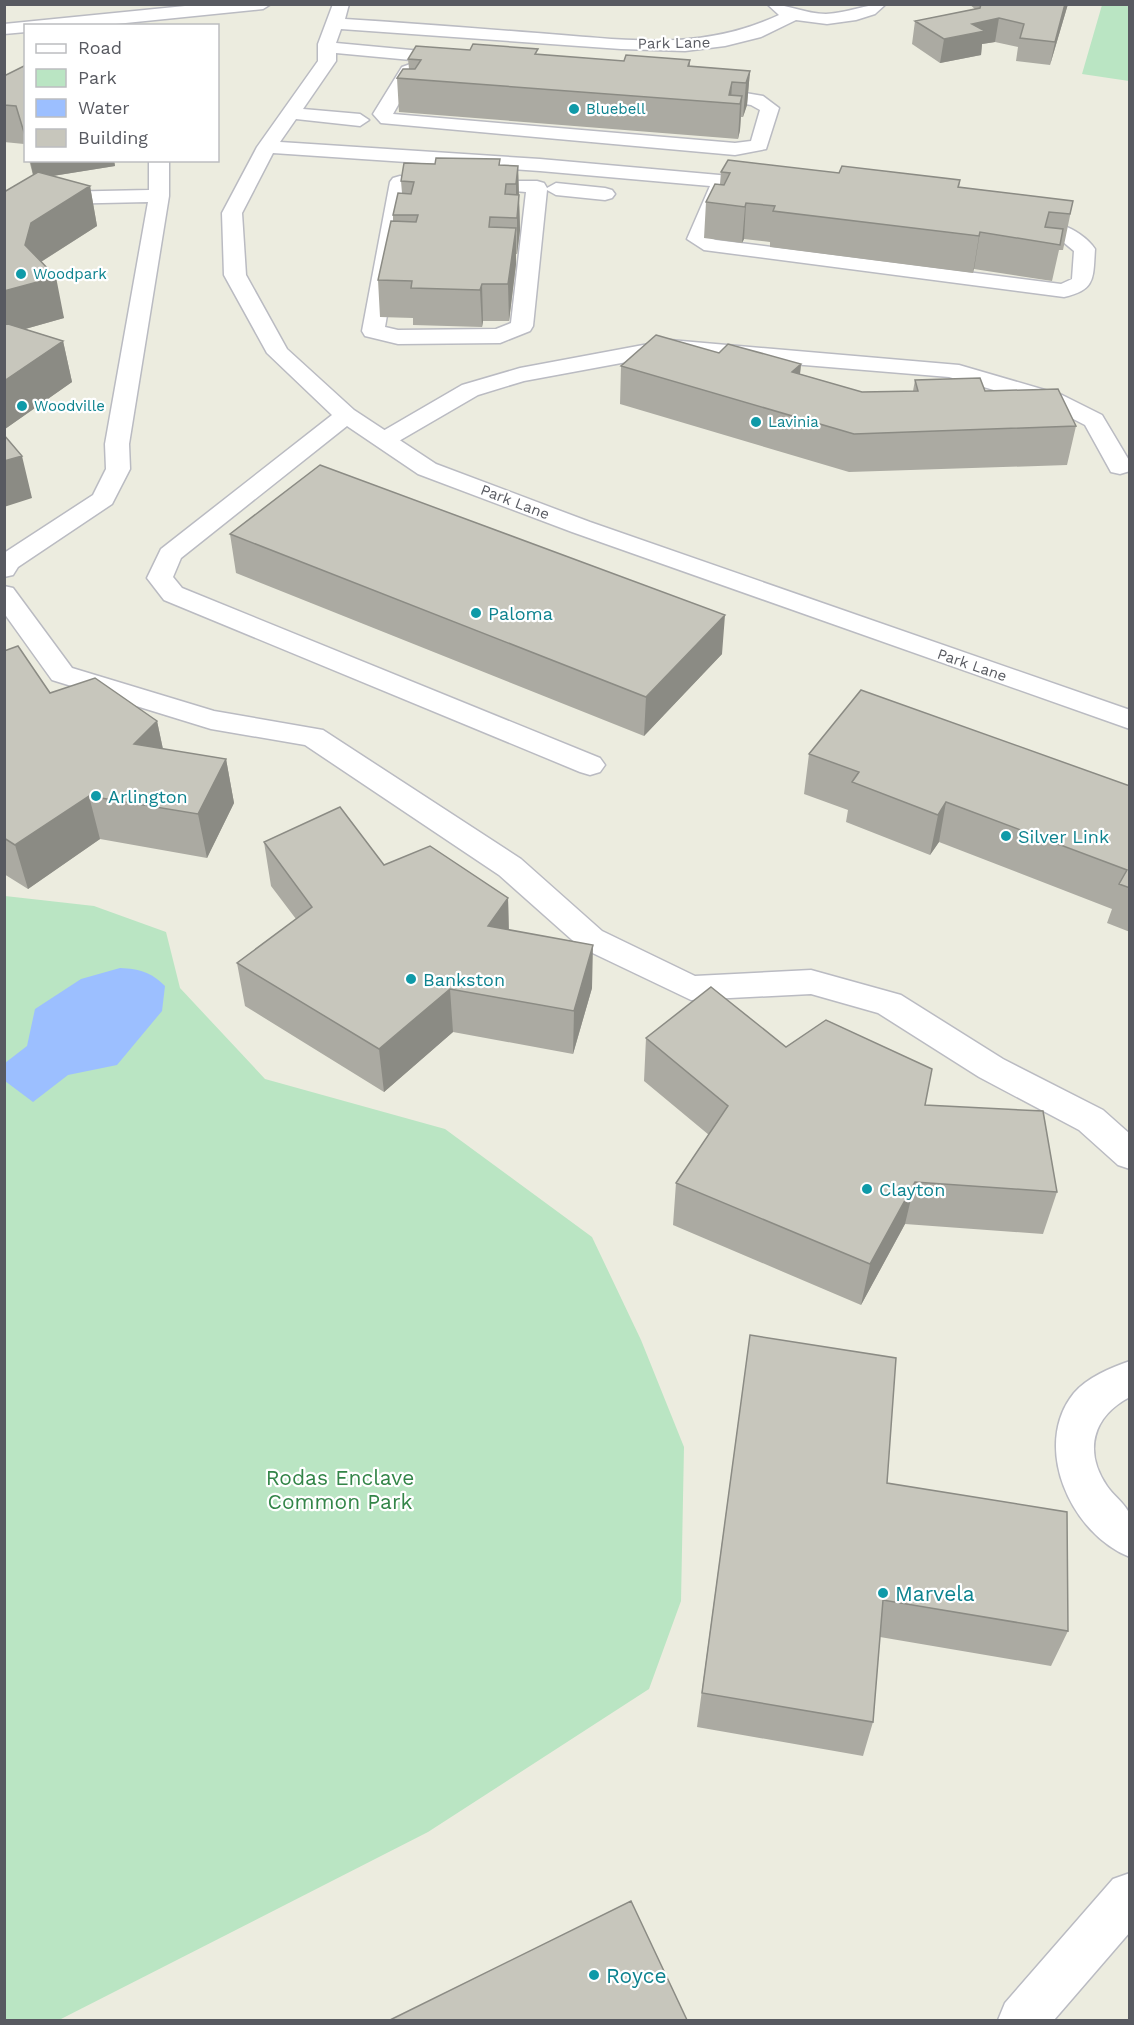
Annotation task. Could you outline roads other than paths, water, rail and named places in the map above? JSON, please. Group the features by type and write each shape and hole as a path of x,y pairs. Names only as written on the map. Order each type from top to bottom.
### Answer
{"street":[{"path":"58,24 263,4"},
{"path":"775,4 795,15 815,18 856,16 871,11 878,4"},
{"path":"334,52 359,43 372,14 339,5"},
{"name":"Park Lane","path":"339,5 333,23 334,52 267,147 232,213 235,275 278,352 346,415 427,469 1130,720"},
{"name":"Park Lane","path":"333,23 372,14 621,44 685,46 745,36 795,15"},
{"path":"4,29 24,27"},
{"path":"334,52 469,66 416,67 408,71 382,114 388,119 735,149 759,145 770,108 756,100 688,89"},
{"path":"289,113 360,120"},
{"path":"267,147 540,165 790,188"},
{"path":"411,156 400,182 373,331 398,337 500,336 522,326 540,165"},
{"path":"4,569 7,563 103,499 118,470 117,444 159,196 159,162"},
{"path":"722,181 697,239 711,246 1064,291 1082,282 1085,249 1062,231 1006,222"},
{"path":"400,182 423,183"},
{"path":"469,184 537,187 605,194"},
{"path":"56,198 159,196"},
{"path":"384,440 470,390 520,375 670,347 951,370 1054,400 1094,420 1120,467"},
{"path":"346,415 170,554 160,578 173,594 590,765"},
{"path":"4,594 62,674 211,720 313,737 510,867 591,939 691,988 811,982 889,1004 991,1068 1091,1120 1130,1155"},
{"path":"1130,1378 1105,1390 1084,1410 1075,1438 1078,1470 1092,1501 1117,1529 1130,1538"},
{"path":"1022,2020 1130,1896"}],"water":[{"path":"120,968 145,972 165,986 162,1011 117,1065 68,1075 33,1102 5,1081 5,1063 27,1046 35,1009 81,979"}],"place":[{"name":"Bluebell","path":"574,109"},
{"name":"Woodpark","path":"21,274"},
{"name":"Woodville","path":"22,406"},
{"name":"Lavinia","path":"756,422"},
{"name":"Paloma","path":"476,613"},
{"name":"Arlington","path":"96,796"},
{"name":"Silver Link","path":"1006,836"},
{"name":"Bankston","path":"411,979"},
{"name":"Clayton","path":"867,1189"},
{"name":"Marvela","path":"883,1593"},
{"name":"Royce","path":"594,1975"}],"park label":[{"name":"Rodas Enclave Common Park","path":"340,1489"}]}
